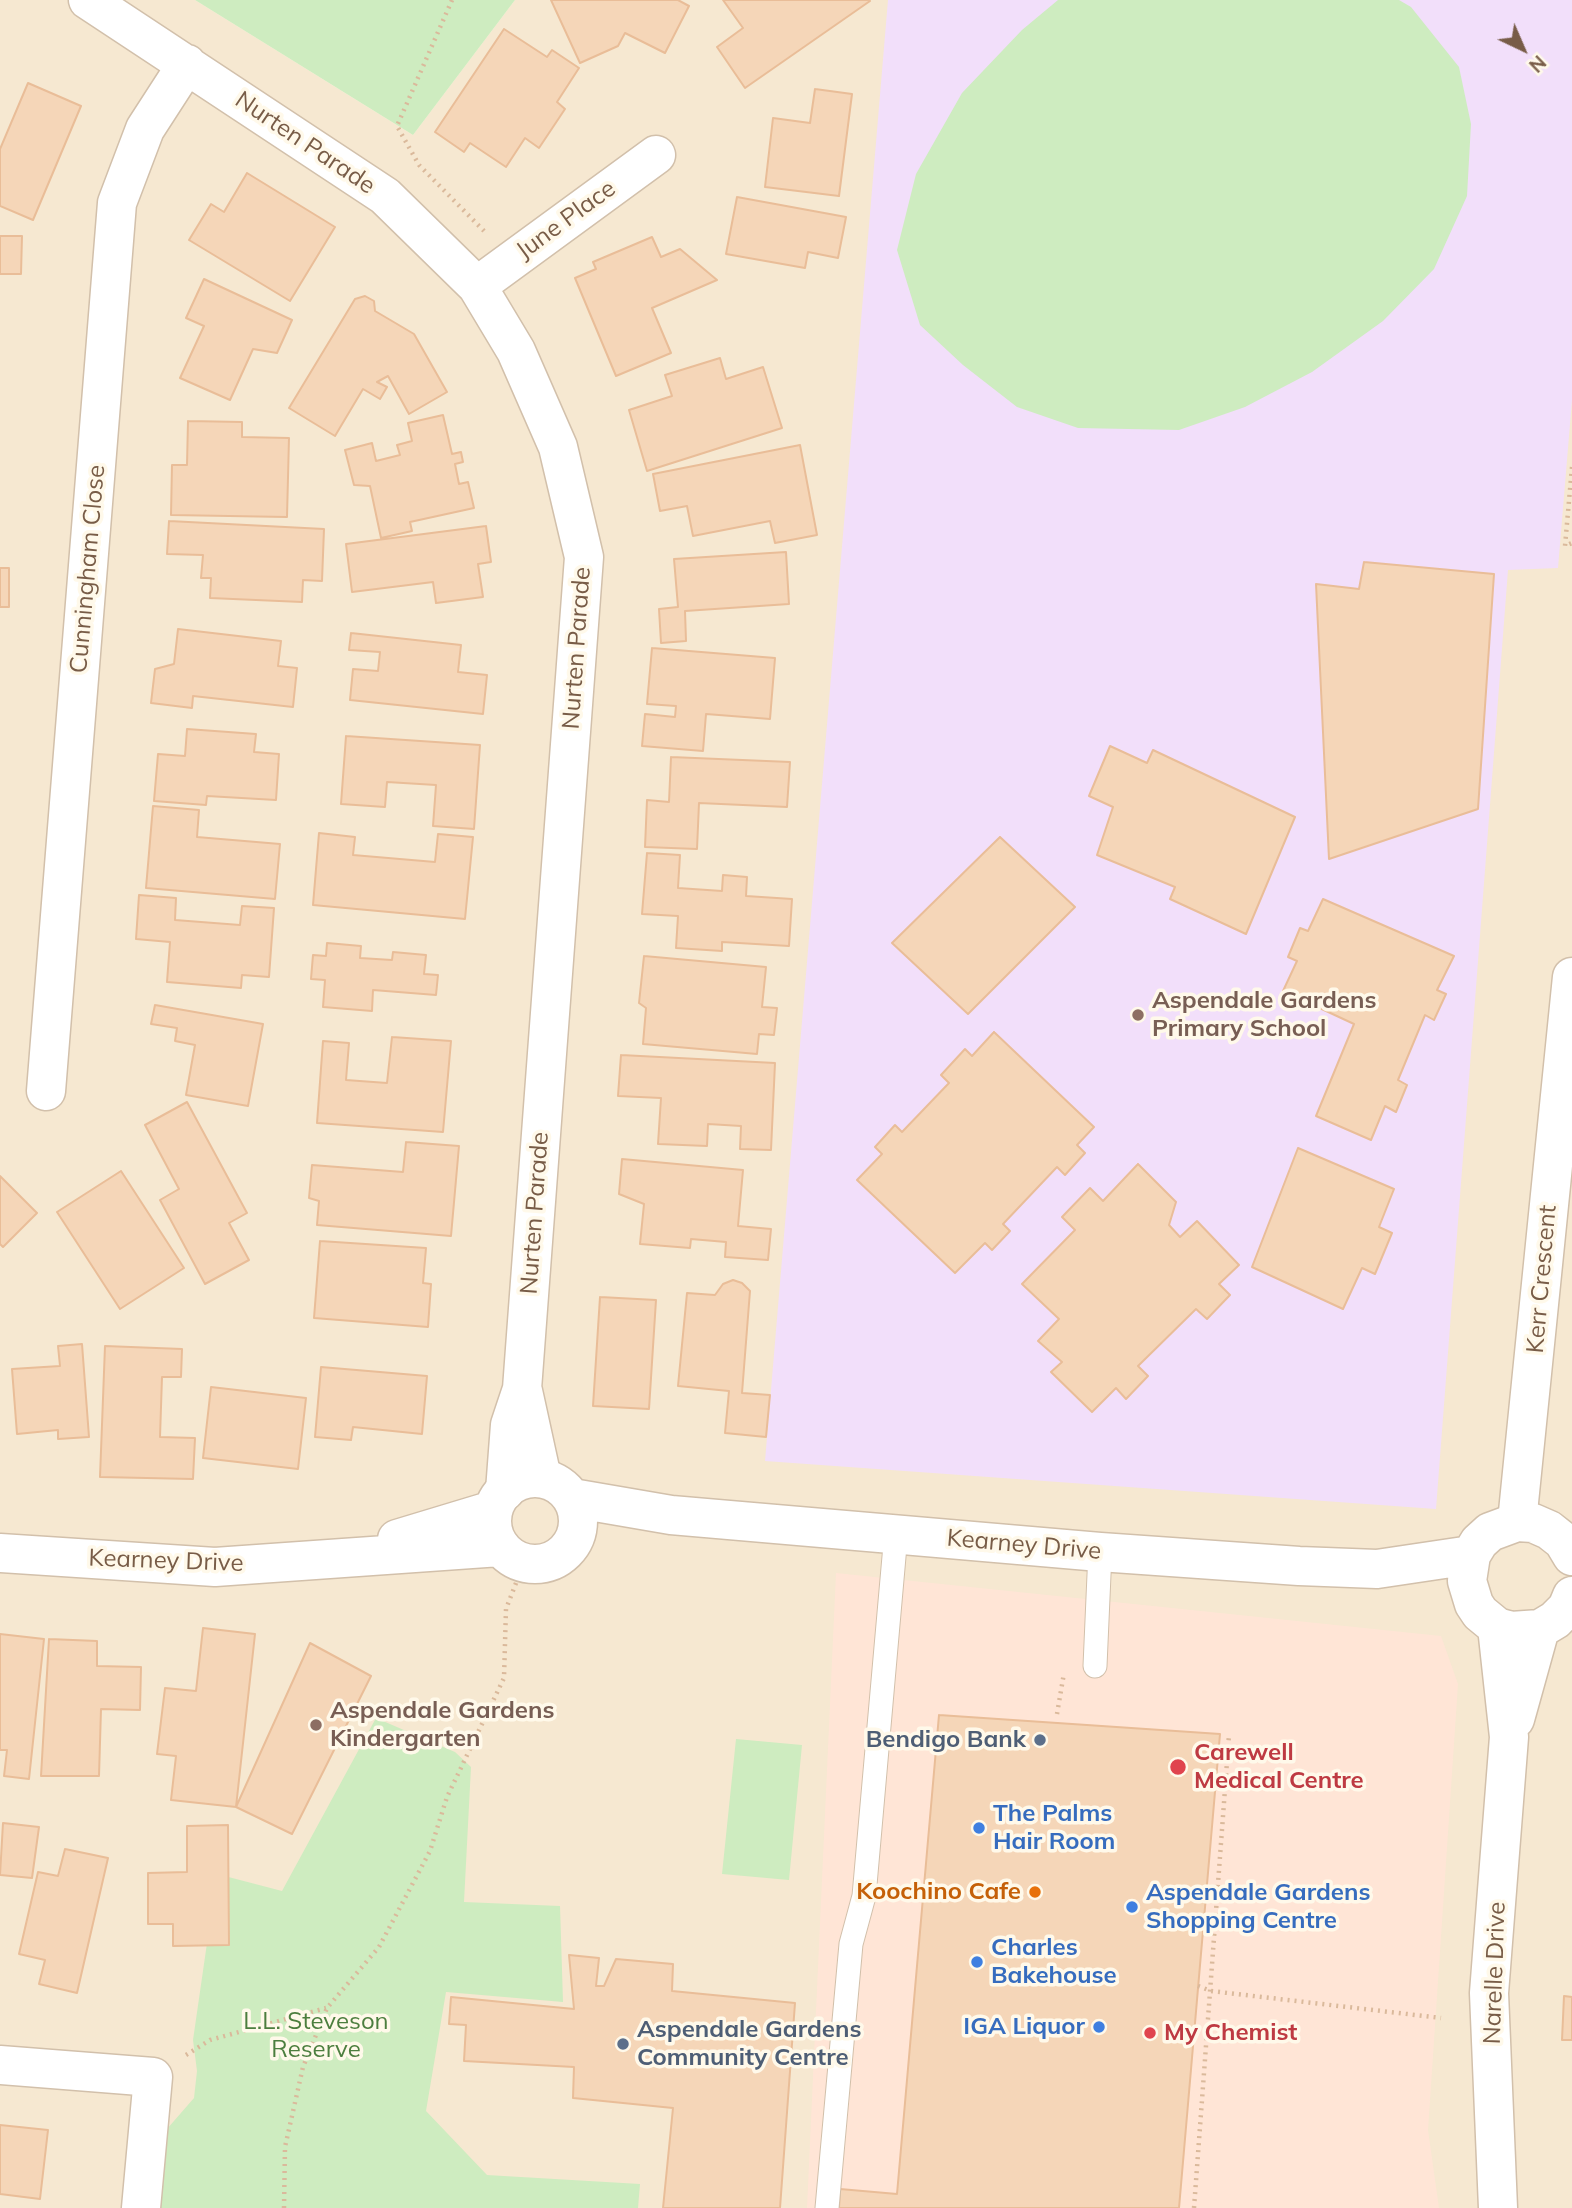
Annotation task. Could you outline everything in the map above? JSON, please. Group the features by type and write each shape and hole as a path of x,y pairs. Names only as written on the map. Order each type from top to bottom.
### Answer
{"street":[{"name":"Nurten Parade","path":"88,0 385,196 477,286 516,351 558,447 584,557 522,1389 510,1426 499,1500"},
{"name":"Cunningham Close","path":"46,1091 117,203 145,129 187,64"},
{"name":"June Place","path":"477,286 656,155"},
{"name":"Kerr Crescent","path":"1546,1536 1530,1415 1572,976"},
{"name":"Nurten Parade","path":"522,1389 557,1488"},
{"path":"529,1478 557,1488 578,1511 576,1538 560,1558 537,1565 512,1555 494,1535 499,1500 529,1478"},
{"name":"Kearney Drive","path":"557,1488 671,1515 1100,1552 1377,1569 1469,1594"},
{"name":"Kearney Drive","path":"331,1558 499,1500"},
{"name":"Kearney Drive","path":"576,1538 671,1515"},
{"path":"1546,1536 1490,1532 1471,1555 1467,1581 1469,1594 1480,1613 1497,1627 1526,1632 1563,1610"},
{"name":"Kearney Drive","path":"0,1553 215,1567 331,1558 512,1555"},
{"name":"Kearney Drive","path":"1377,1569 1471,1555"},
{"name":"Narelle Drive","path":"1509,1737 1563,1610"},
{"name":"Narelle Drive","path":"1497,1627 1509,1737 1489,1993 1498,2208"},
{"path":"0,2065 153,2077 141,2208"}],"lane":[{"path":"827,2208 851,1944 864,1896 896,1534"},
{"path":"1095,1666 1100,1552"}],"path":[{"path":"452,0 397,126 419,165 513,260"},
{"path":"1572,467 1565,547 1572,543"},
{"path":"284,2208 285,2147 303,2067 327,2008 379,1947 430,1851 447,1797 505,1678 506,1609 512,1555"},
{"path":"1194,2208 1229,1735"},
{"path":"1198,1986 1211,1991 1441,2018"},
{"path":"153,2077 210,2040 327,2008"}],"shaded area":[{"path":"0,0 195,0 413,135 515,0 1572,0 1572,2208 0,2208"},
{"name":"Aspendale Gardens Primary School","path":"888,0 1572,0 1572,400 1558,568 1508,570 1436,1509 765,1461"},
{"name":"Aspendale Gardens Shopping Centre","path":"836,1573 1441,1636 1458,1684 1428,2130 1439,2208 807,2208"}],"green space":[{"path":"195,0 515,0 413,135"},
{"path":"1058,0 1399,0 1411,7 1459,67 1471,124 1467,196 1434,269 1383,321 1312,372 1245,407 1179,430 1078,428 1017,407 963,365 920,325 897,250 916,174 962,93 1022,30"},
{"name":"L.L. Steveson Reserve","path":"376,1718 455,1752 471,1767 464,1902 560,1906 563,2002 446,1992 426,2111 487,2175 640,2184 638,2208 158,2208 167,2129 194,2098 197,2071 193,2040 217,1874 282,1891"},
{"path":"736,1739 802,1745 789,1880 722,1874"}],"building":[{"path":"551,0 678,0 689,6 665,53 625,33 618,46 580,63"},
{"path":"723,0 870,1 745,88 717,47 743,28"},
{"path":"504,29 547,57 552,50 579,68 557,102 565,109 539,148 525,138 506,167 470,143 464,152 435,132"},
{"path":"28,83 81,106 33,220 0,206 0,149"},
{"path":"815,89 852,94 839,196 765,187 773,118 810,123"},
{"path":"247,173 335,227 290,301 189,240 211,204 224,212"},
{"path":"737,197 846,217 838,258 808,252 805,268 726,254"},
{"path":"0,236 22,236 21,274 0,274"},
{"path":"652,237 661,257 680,249 717,280 652,308 671,353 616,376 575,278 596,269 593,262"},
{"path":"204,279 292,320 277,353 253,349 230,400 180,378 204,326 186,318"},
{"path":"365,296 374,301 375,311 414,334 447,392 409,414 388,376 377,382 387,387 380,399 363,389 335,436 289,408 355,299"},
{"path":"720,358 726,379 763,367 782,428 647,471 629,410 672,396 665,375"},
{"path":"443,415 452,454 461,452 463,462 455,464 459,484 468,482 474,508 410,522 412,531 381,538 370,486 354,485 345,450 372,443 376,461 400,455 397,445 412,441 408,423"},
{"path":"188,421 242,422 242,437 289,438 287,517 171,515 172,465 187,465"},
{"path":"800,445 817,535 775,543 770,521 693,536 687,506 660,511 653,474"},
{"path":"169,521 324,529 322,581 303,580 302,602 210,598 211,578 201,578 203,555 167,554"},
{"path":"486,526 491,562 478,564 483,597 436,603 433,582 352,592 346,544"},
{"path":"786,552 789,604 685,611 686,641 661,643 659,609 678,607 674,559"},
{"path":"1364,562 1494,574 1478,809 1329,859 1316,584 1359,589"},
{"path":"0,568 9,568 9,607 0,607"},
{"path":"178,629 281,641 278,666 297,668 293,707 193,696 192,708 151,703 155,669 174,664"},
{"path":"351,633 461,645 458,672 487,675 483,714 350,700 353,669 378,671 380,652 349,650"},
{"path":"652,648 775,658 770,719 706,714 703,751 642,746 645,714 675,717 676,706 647,704"},
{"path":"187,729 256,734 254,752 279,754 276,800 207,796 206,805 154,801 158,754 185,756"},
{"path":"346,736 480,745 474,829 433,826 436,785 387,782 385,807 341,804"},
{"path":"1110,746 1147,763 1153,750 1295,817 1246,934 1170,899 1175,887 1097,855 1113,807 1089,796"},
{"path":"671,757 790,762 787,807 699,803 697,849 645,847 647,800 669,802"},
{"path":"153,806 199,810 197,837 280,844 275,899 146,888"},
{"path":"319,833 355,837 353,855 435,862 438,834 473,837 465,919 313,905"},
{"path":"1000,837 1075,907 968,1014 892,943"},
{"path":"647,853 680,855 678,888 722,891 723,875 747,877 746,896 792,899 789,946 722,942 722,951 676,948 678,916 642,914"},
{"path":"139,895 176,898 175,920 240,925 242,906 274,908 269,977 242,975 241,988 167,982 170,942 136,939"},
{"path":"1323,899 1454,956 1437,990 1446,994 1434,1020 1425,1015 1398,1080 1407,1085 1396,1112 1385,1106 1371,1140 1316,1116 1354,1024 1283,991 1297,961 1288,957 1300,928 1308,931"},
{"path":"327,943 361,946 360,958 392,960 393,952 426,955 424,974 438,975 436,995 373,990 372,1011 323,1007 325,980 311,979 313,955 326,956"},
{"path":"644,956 766,967 762,1007 777,1008 774,1035 759,1034 757,1054 643,1044 646,1008 639,1003"},
{"path":"155,1005 263,1024 248,1106 186,1095 195,1045 175,1041 177,1028 151,1024"},
{"path":"994,1032 1094,1127 1077,1145 1085,1153 1065,1175 1057,1167 1003,1224 1010,1231 992,1250 985,1243 955,1273 857,1180 882,1154 875,1147 895,1125 902,1132 949,1083 941,1075 965,1049 972,1056"},
{"path":"392,1037 451,1041 443,1132 317,1123 323,1041 349,1043 346,1080 387,1083"},
{"path":"621,1055 775,1063 771,1150 740,1149 741,1126 708,1124 707,1146 658,1144 661,1098 618,1096"},
{"path":"187,1102 247,1213 229,1223 249,1260 205,1284 160,1200 179,1189 145,1125"},
{"path":"406,1142 459,1146 451,1236 317,1225 319,1201 309,1198 312,1165 403,1172"},
{"path":"1298,1148 1394,1189 1379,1227 1392,1233 1375,1274 1362,1268 1343,1309 1252,1267"},
{"path":"622,1159 743,1170 738,1226 771,1229 768,1260 725,1257 726,1242 691,1239 690,1248 640,1244 644,1204 619,1194"},
{"path":"1138,1164 1176,1202 1169,1225 1180,1237 1197,1221 1239,1265 1219,1284 1230,1295 1207,1319 1196,1309 1138,1366 1148,1376 1126,1399 1116,1388 1092,1412 1051,1372 1062,1362 1038,1341 1059,1319 1022,1284 1075,1230 1062,1217 1090,1188 1103,1201"},
{"path":"121,1171 184,1268 120,1309 57,1212"},
{"path":"0,1176 37,1213 3,1247 0,1244"},
{"path":"320,1241 426,1248 423,1283 431,1284 428,1327 314,1318"},
{"path":"733,1280 742,1283 750,1291 742,1393 770,1395 766,1437 725,1433 729,1391 678,1386 687,1293 715,1295 723,1284"},
{"path":"600,1297 656,1300 649,1409 593,1406"},
{"path":"82,1344 89,1437 58,1439 58,1430 17,1434 12,1369 60,1366 58,1346"},
{"path":"105,1346 182,1349 181,1377 162,1377 160,1437 195,1438 193,1479 100,1477"},
{"path":"321,1367 427,1376 422,1434 353,1427 351,1440 315,1437"},
{"path":"211,1387 306,1398 298,1469 203,1458"},
{"path":"203,1628 255,1634 236,1807 171,1800 176,1756 157,1754 165,1688 196,1691"},
{"path":"0,1634 44,1639 29,1779 4,1776 7,1750 0,1750"},
{"path":"49,1639 97,1641 97,1666 141,1667 140,1710 101,1709 99,1776 41,1776"},
{"path":"310,1643 371,1676 292,1834 236,1807"},
{"path":"939,1715 1220,1734 1179,2208 839,2208 840,2189 897,2194"},
{"path":"3,1823 39,1827 32,1878 0,1875"},
{"path":"228,1825 229,1945 173,1946 173,1924 148,1924 148,1873 187,1872 187,1826"},
{"path":"65,1849 108,1858 77,1993 39,1984 45,1960 19,1954 38,1872 58,1876"},
{"path":"569,1955 599,1958 596,1986 604,1986 616,1959 673,1964 672,1991 795,2003 780,2208 663,2208 673,2108 573,2098 574,2067 464,2061 466,2025 449,2024 451,1997 574,2009"},
{"path":"1564,1996 1572,1997 1572,2040 1562,2040"},
{"path":"0,2125 48,2130 40,2199 0,2194"}],"place":[{"name":"Aspendale Gardens Primary School","path":"1138,1015"},
{"name":"Aspendale Gardens Kindergarten","path":"316,1725"},
{"name":"Bendigo Bank","path":"1040,1740"},
{"name":"Carewell Medical Centre","path":"1178,1767"},
{"name":"The Palms Hair Room","path":"979,1828"},
{"name":"Koochino Cafe","path":"1035,1892"},
{"name":"Aspendale Gardens Shopping Centre","path":"1132,1907"},
{"name":"Charles Bakehouse","path":"977,1962"},
{"name":"IGA Liquor","path":"1099,2027"},
{"name":"My Chemist","path":"1150,2033"},
{"name":"Aspendale Gardens Community Centre","path":"623,2044"}]}
